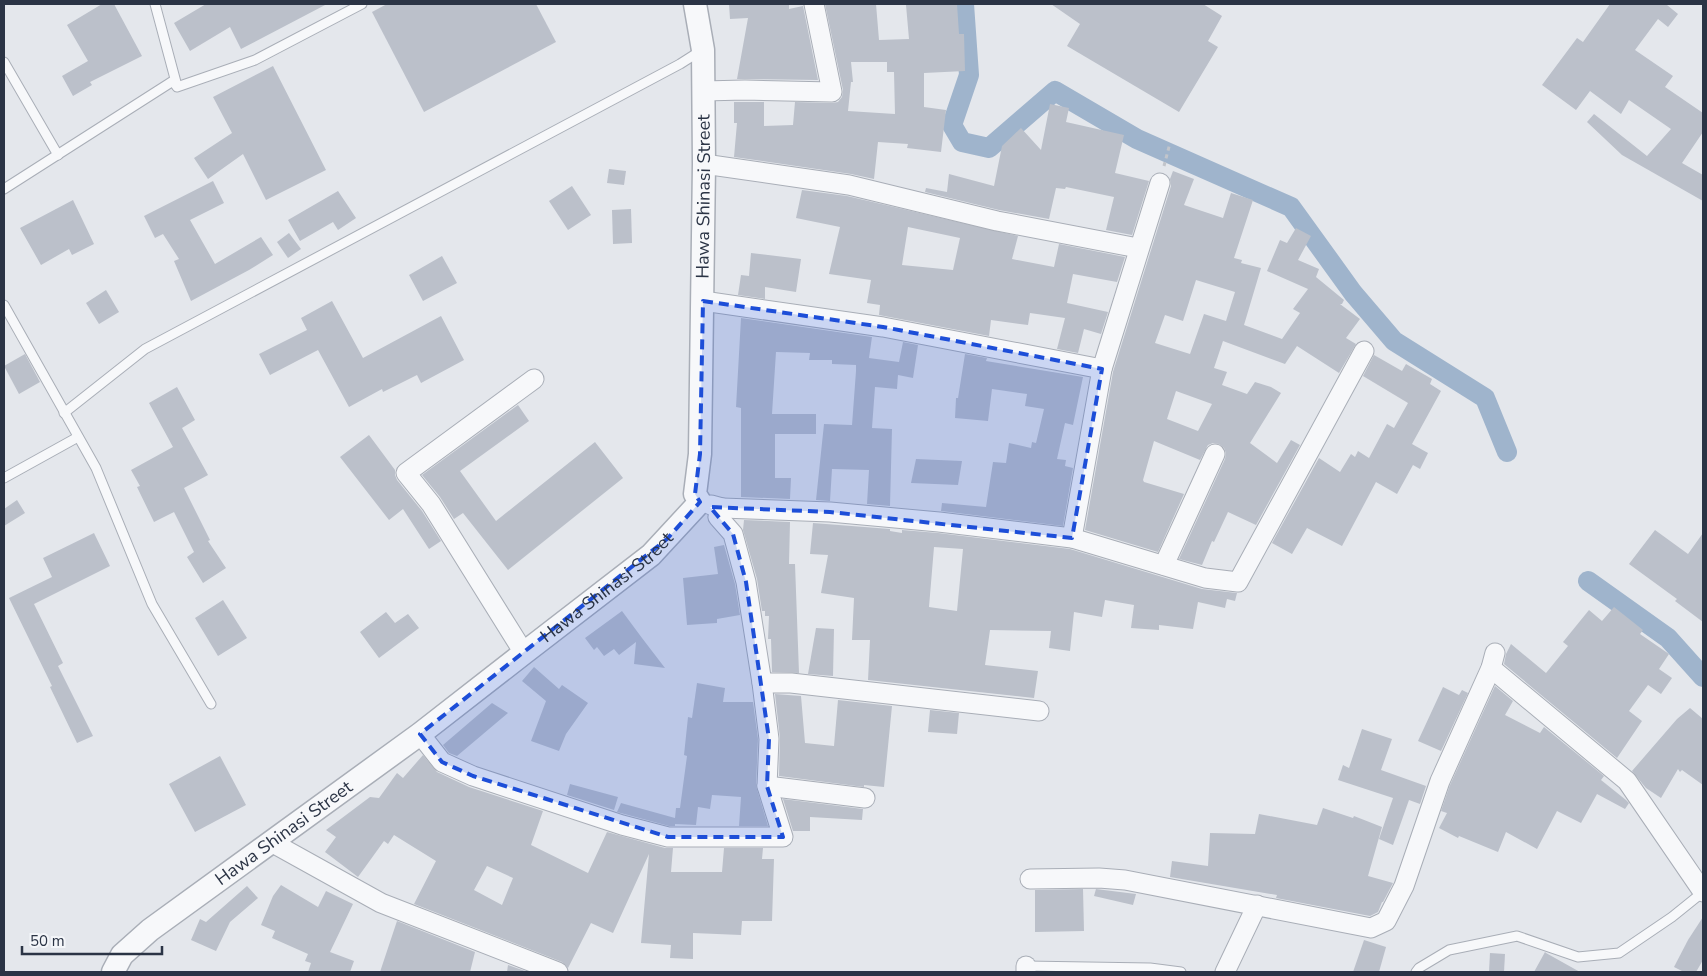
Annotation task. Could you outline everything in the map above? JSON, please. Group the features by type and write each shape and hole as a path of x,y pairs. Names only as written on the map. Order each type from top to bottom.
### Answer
{"street":[{"name":"Hawa Shinasi Street","path":"113,972 122,955 150,930 420,734 651,554 700,502 695,494 700,454 704,164 703,50 695,4"},
{"path":"703,92 745,90 832,92 814,4"},
{"path":"704,164 849,185 997,221 1138,248"},
{"path":"1072,538 1102,369 1138,248 1160,183"},
{"path":"702,301 883,327 1102,369"},
{"path":"700,502 722,508 830,512 939,522 1072,538 1206,578 1238,582 1364,351"},
{"path":"524,653 431,504 406,472 534,379"},
{"path":"1164,565 1215,454"},
{"path":"420,734 442,762 473,776 622,825 668,837 783,837 768,786 769,739 746,582 734,534 718,517 722,508"},
{"path":"1030,879 1099,878 1124,880 1371,928 1386,921 1404,886 1440,781 1493,660 1626,781 1703,892"},
{"path":"762,683 791,683 1039,711"},
{"path":"768,786 865,798"},
{"path":"271,842 381,902 558,972"},
{"path":"1225,972 1257,905"}],"lane":[{"path":"155,4 177,87"},
{"path":"177,87 255,60 362,4"},
{"path":"64,412 145,349 494,164 703,50"},
{"path":"4,62 58,154"},
{"path":"4,189 173,81 177,87"},
{"path":"4,305 96,468 152,604 211,704"},
{"path":"4,478 78,437"},
{"path":"1416,972 1419,968 1450,950 1517,936 1578,957 1619,953 1672,917 1703,892"},
{"path":"1026,969 1150,968 1181,972"}],"path":[{"path":"1160,183 1170,143"}],"highlighted area":[{"path":"703,301 883,327 1102,369 1072,538 830,512 710,507 733,534 746,582 769,739 767,786 783,837 668,837 473,776 442,762 420,734 667,539 700,502 695,494 700,454"}],"building":[{"path":"102,4 114,4 142,56 90,82 92,85 73,96 62,76 88,61 67,25"},
{"path":"206,4 327,4 241,49 230,27 190,51 174,23"},
{"path":"387,4 536,4 556,42 424,112 372,12"},
{"path":"729,4 789,4 789,9 803,6 818,80 737,79 748,18 730,19"},
{"path":"825,4 876,4 879,40 909,39 906,5 957,4 959,34 964,34 965,71 924,73 924,107 946,110 941,152 907,148 908,144 878,142 874,179 734,157 737,123 734,123 734,102 764,102 764,126 793,125 795,102 838,102 842,97 843,90","holes":["851,62 887,62 887,72 894,72 895,114 848,111 851,82 853,82"]},
{"path":"1051,4 1203,4 1222,16 1208,41 1218,47 1179,112 1067,46 1080,24"},
{"path":"1610,4 1668,4 1678,14 1668,27 1658,19 1635,50 1673,76 1665,87 1703,113 1703,132 1682,163 1703,175 1703,201 1622,155 1587,122 1594,114 1647,156 1671,129 1629,100 1621,114 1590,91 1576,110 1542,85 1577,38 1583,42"},
{"path":"273,66 326,170 266,200 243,154 208,179 194,158 232,133 213,97"},
{"path":"1050,104 1069,108 1066,122 1124,135 1115,173 1149,181 1132,235 1106,230 1114,197 1066,187 1065,189 1056,188 1049,219 999,210 925,192 926,188 947,192 949,174 994,186 1002,146 1021,128 1041,150"},
{"path":"609,169 626,171 624,185 607,183"},
{"path":"1173,171 1194,179 1184,205 1223,218 1231,193 1253,200 1234,258 1242,260 1241,263 1261,268 1244,325 1282,339 1300,313 1293,309 1308,289 1267,271 1280,240 1287,243 1296,228 1311,236 1298,260 1319,269 1316,277 1344,300 1340,304 1360,319 1346,338 1356,344 1339,373 1297,346 1285,364 1223,341 1214,368 1227,372 1222,385 1247,394 1255,382 1271,387 1281,393 1250,443 1277,463 1291,440 1300,445 1256,525 1228,512 1214,542 1212,541 1202,565 1179,559 1225,459 1226,453 1224,448 1219,444 1213,443 1208,445 1200,460 1154,441 1144,482 1184,494 1158,552 1085,530 1113,372 1171,186 1170,179","holes":["1196,280 1235,292 1226,321 1204,314 1190,354 1155,343 1165,315 1183,321","1176,391 1212,404 1198,431 1167,419"]},
{"path":"213,181 224,203 190,220 215,264 261,237 273,255 191,301 174,261 179,259 163,234 155,238 144,216"},
{"path":"572,186 591,215 568,230 549,201"},
{"path":"802,190 847,196 1018,236 1012,259 1054,267 1059,244 1125,257 1117,282 1073,274 1067,303 1108,312 1101,334 1084,329 1078,353 1057,349 1065,318 1030,313 1028,325 991,320 989,336 879,315 880,305 867,303 871,280 829,274 840,227 796,218","holes":["908,227 960,238 953,270 902,265"]},
{"path":"338,191 356,218 338,230 333,222 300,241 288,220"},
{"path":"73,200 94,244 72,255 69,249 41,265 20,228"},
{"path":"631,209 632,243 613,244 612,210"},
{"path":"289,233 301,249 288,258 277,242"},
{"path":"751,253 801,259 796,292 765,287 765,299 738,295 741,275 749,276"},
{"path":"442,256 457,283 423,301 409,275"},
{"path":"106,290 119,312 99,324 86,303"},
{"path":"332,301 363,358 441,316 464,360 421,383 417,375 383,392 382,389 349,407 318,350 270,375 259,354 307,330 301,318"},
{"path":"741,318 872,337 869,358 899,362 903,342 918,345 913,378 898,375 897,389 875,387 872,428 892,429 890,506 867,504 869,470 832,469 830,501 816,500 824,424 852,425 856,365 832,364 832,360 809,360 810,353 776,352 772,414 816,414 816,434 775,434 775,478 791,478 790,499 741,497 741,408 736,407"},
{"path":"25,354 40,382 19,394 4,366"},
{"path":"965,354 987,358 986,361 1083,377 1073,425 1065,423 1057,459 1066,460 1065,466 1073,468 1063,526 941,511 942,503 986,507 993,462 1006,463 1009,443 1031,448 1032,442 1036,443 1044,409 1025,406 1027,394 992,389 988,421 955,418 956,398 958,398"},
{"path":"1374,355 1402,371 1406,364 1432,379 1430,384 1441,391 1412,444 1428,453 1420,469 1413,465 1397,494 1376,482 1342,546 1307,528 1292,554 1272,543 1319,458 1340,472 1351,454 1355,457 1358,451 1369,458 1387,424 1394,428 1408,403 1363,376"},
{"path":"177,387 195,420 182,428 208,475 184,488 210,540 208,541 226,568 203,583 187,557 194,552 174,512 154,522 137,487 140,486 131,470 173,447 149,403"},
{"path":"518,405 529,421 460,471 496,521 595,442 623,478 508,570 463,513 454,519 440,497 422,475"},
{"path":"369,435 395,470 397,480 422,511 441,541 429,549 403,509 389,520 340,457"},
{"path":"916,459 962,461 958,485 911,483"},
{"path":"17,500 25,513 4,526 4,509"},
{"path":"744,520 790,522 789,564 795,564 799,673 772,672 771,639 768,639 769,616 765,616 765,611 762,611 757,579 743,530"},
{"path":"813,523 890,529 890,531 902,533 902,530 938,533 1070,549 1202,589 1237,593 1235,601 1227,599 1225,608 1198,602 1193,629 1159,625 1159,630 1131,628 1134,605 1105,600 1102,617 1074,612 1070,651 1049,648 1051,631 990,630 985,665 1038,671 1034,698 868,680 870,640 852,640 854,598 821,593 828,555 810,554","holes":["934,547 963,549 957,611 929,607"]},
{"path":"1655,530 1688,554 1703,533 1703,622 1675,601 1677,599 1629,564"},
{"path":"94,533 110,566 34,604 63,663 58,666 93,736 77,743 50,687 52,686 9,598 52,577 43,558"},
{"path":"724,545 735,584 740,615 717,619 717,623 687,625 683,578 718,574 714,547"},
{"path":"223,600 247,638 218,656 195,618"},
{"path":"1614,607 1643,630 1640,634 1669,654 1659,669 1672,678 1661,694 1648,685 1629,711 1642,721 1617,758 1504,664 1511,644 1546,673 1568,646 1563,642 1589,610 1602,621"},
{"path":"622,611 665,668 634,664 636,642 619,655 614,649 604,656 597,647 594,650 585,638"},
{"path":"386,612 395,623 408,614 419,628 379,658 360,632"},
{"path":"816,628 834,629 833,676 808,674"},
{"path":"534,667 559,689 562,685 588,703 566,734 559,751 531,741 546,701 522,681"},
{"path":"697,683 725,688 723,702 753,702 758,739 756,786 768,826 739,826 741,797 712,795 710,809 698,807 696,825 675,824 675,826 669,826 617,812 621,803 675,818 676,808 680,808 687,756 684,755 688,717 692,718"},
{"path":"1495,686 1513,701 1505,715 1540,733 1544,727 1604,776 1601,780 1629,803 1625,809 1597,794 1581,823 1557,811 1537,849 1506,832 1498,852 1459,836 1458,838 1439,828 1447,813 1441,811 1450,785"},
{"path":"1443,687 1459,695 1462,690 1468,693 1441,751 1418,741"},
{"path":"775,694 801,696 805,743 834,746 838,700 892,706 884,787 864,785 864,787 779,776 780,738"},
{"path":"492,703 508,713 457,756 449,753 443,745"},
{"path":"1690,708 1703,719 1703,785 1678,769 1661,798 1646,788 1632,771 1677,719"},
{"path":"930,710 959,713 957,734 928,732"},
{"path":"1362,729 1392,739 1381,770 1426,786 1420,804 1409,800 1393,845 1379,839 1393,798 1338,780 1343,765 1349,768"},
{"path":"423,755 437,772 469,787 543,811 531,845 588,873 607,832 665,848 673,848 671,872 722,872 724,848 763,848 762,859 774,859 772,921 742,921 741,935 693,933 693,959 670,958 671,945 641,943 649,854 613,933 591,923 568,968 562,962 414,904 436,861 394,835 388,844 384,841 358,877 325,852 336,837 326,830 370,797 379,798 397,773 403,778","holes":["487,866 513,878 502,905 474,890"]},
{"path":"220,756 246,805 195,832 169,784"},
{"path":"570,784 618,797 614,810 567,795"},
{"path":"783,799 863,809 862,820 810,817 810,831 793,831"},
{"path":"1323,808 1353,818 1354,816 1382,827 1368,876 1393,883 1378,912 1370,916 1276,898 1277,895 1170,877 1172,861 1208,866 1210,833 1255,834 1259,814 1317,825"},
{"path":"281,885 318,907 326,891 353,904 330,952 354,961 350,972 308,972 311,963 305,961 308,954 272,938 275,931 261,925 273,896"},
{"path":"247,886 258,898 230,922 216,951 191,940 200,919 206,922"},
{"path":"1083,889 1084,931 1035,932 1035,890"},
{"path":"1096,889 1136,894 1133,905 1094,896"},
{"path":"1703,917 1703,960 1696,972 1684,972 1674,967"},
{"path":"397,921 475,952 470,972 380,972"},
{"path":"1364,940 1386,947 1379,972 1353,972"},
{"path":"1490,953 1505,954 1504,972 1489,972"},
{"path":"1546,953 1580,972 1534,972"},
{"path":"508,965 528,972 507,972"}],"waterway":[{"path":"964,4 969,75 952,125 962,142 989,148 1055,91 1137,139 1291,207 1353,293 1394,341 1485,398 1507,452"},
{"path":"1588,581 1668,638 1703,677"}]}
